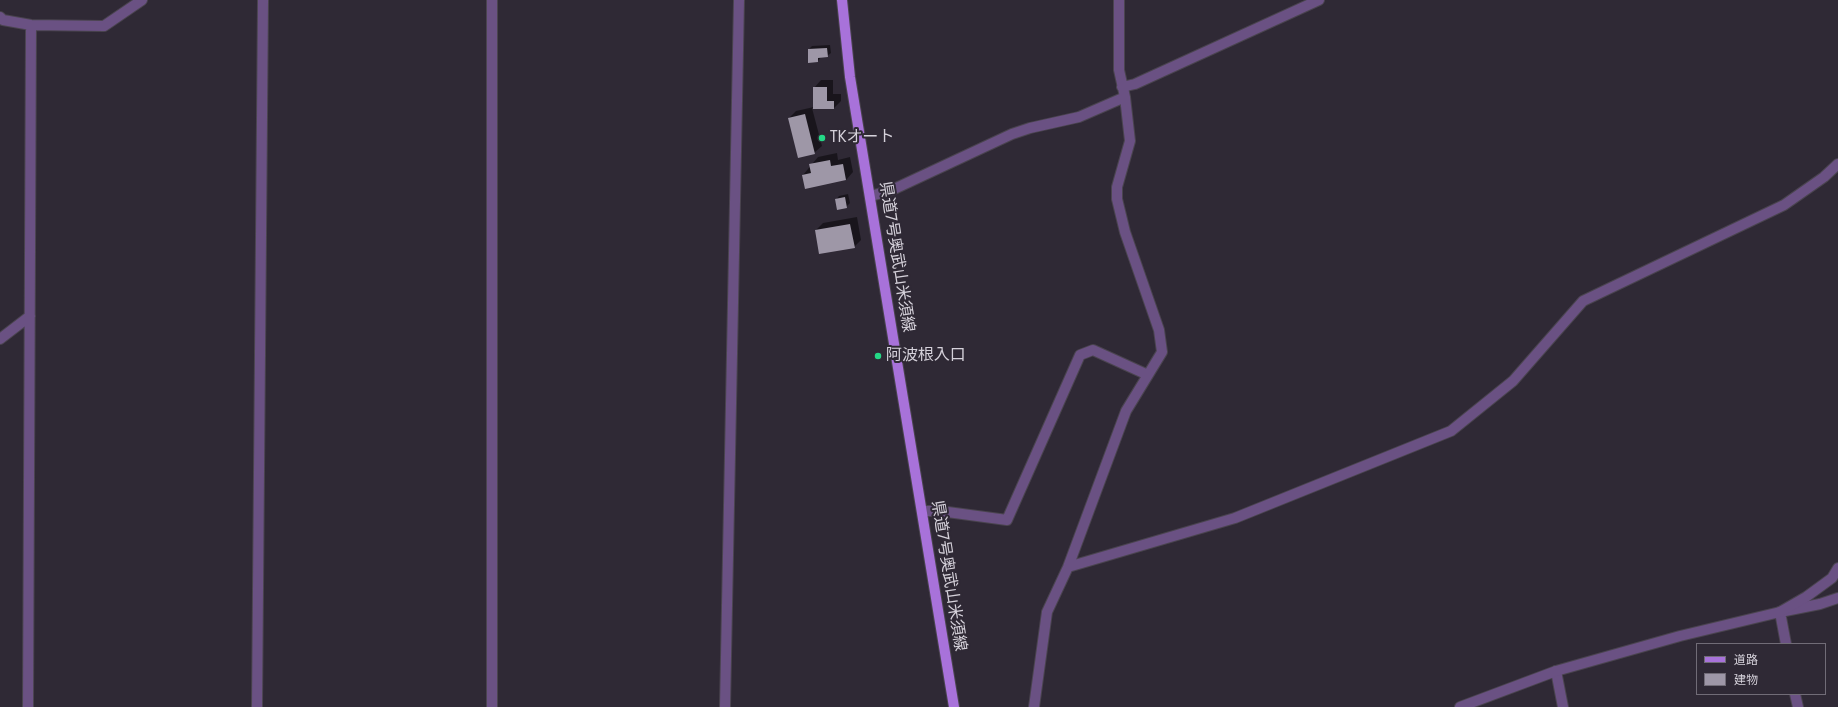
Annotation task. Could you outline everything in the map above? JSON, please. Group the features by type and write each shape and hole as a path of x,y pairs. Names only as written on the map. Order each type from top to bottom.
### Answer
{"main road":[{"name":"県道7号奥武山米須線","path":"842,0 850,77 871,196 954,707"}],"street":[{"path":"0,17 3,20 31,25 104,26 142,0"},
{"path":"257,707 263,0"},
{"path":"492,0 492,707"},
{"path":"725,707 739,0"},
{"path":"1034,707 1046,619 1053,598 1068,567 1126,411 1162,352 1161,340 1125,232 1117,199 1117,187 1122,163 1130,140 1124,92 1119,70 1119,0"},
{"path":"871,196 892,190 1012,134 1030,128 1079,117 1124,92 1135,84 1319,0"},
{"path":"28,707 31,25"},
{"path":"1068,567 1235,518 1451,431 1513,381 1583,301 1784,205 1824,177 1838,164"},
{"path":"0,339 30,316"},
{"path":"922,511 940,511 1007,520 1080,355 1093,350 1148,375"},
{"path":"1780,612 1832,578 1838,568"},
{"path":"1460,707 1556,671 1680,636 1820,604 1838,598"},
{"path":"1780,612 1786,643"},
{"path":"1556,671 1564,707"},
{"path":"1795,695 1798,707"}],"building":[{"path":"827,48 828,57 818,58 818,62 808,63 808,49"},
{"path":"813,87 827,87 827,101 834,101 834,109 813,109"},
{"path":"805,114 815,154 798,158 788,118"},
{"path":"830,160 831,166 843,164 846,180 805,189 802,175 811,173 809,164"},
{"path":"845,197 847,208 837,210 835,199"},
{"path":"850,224 855,248 819,254 815,230"}],"place":[{"name":"TKオート","path":"822,138"},
{"name":"阿波根入口","path":"878,356"}]}
